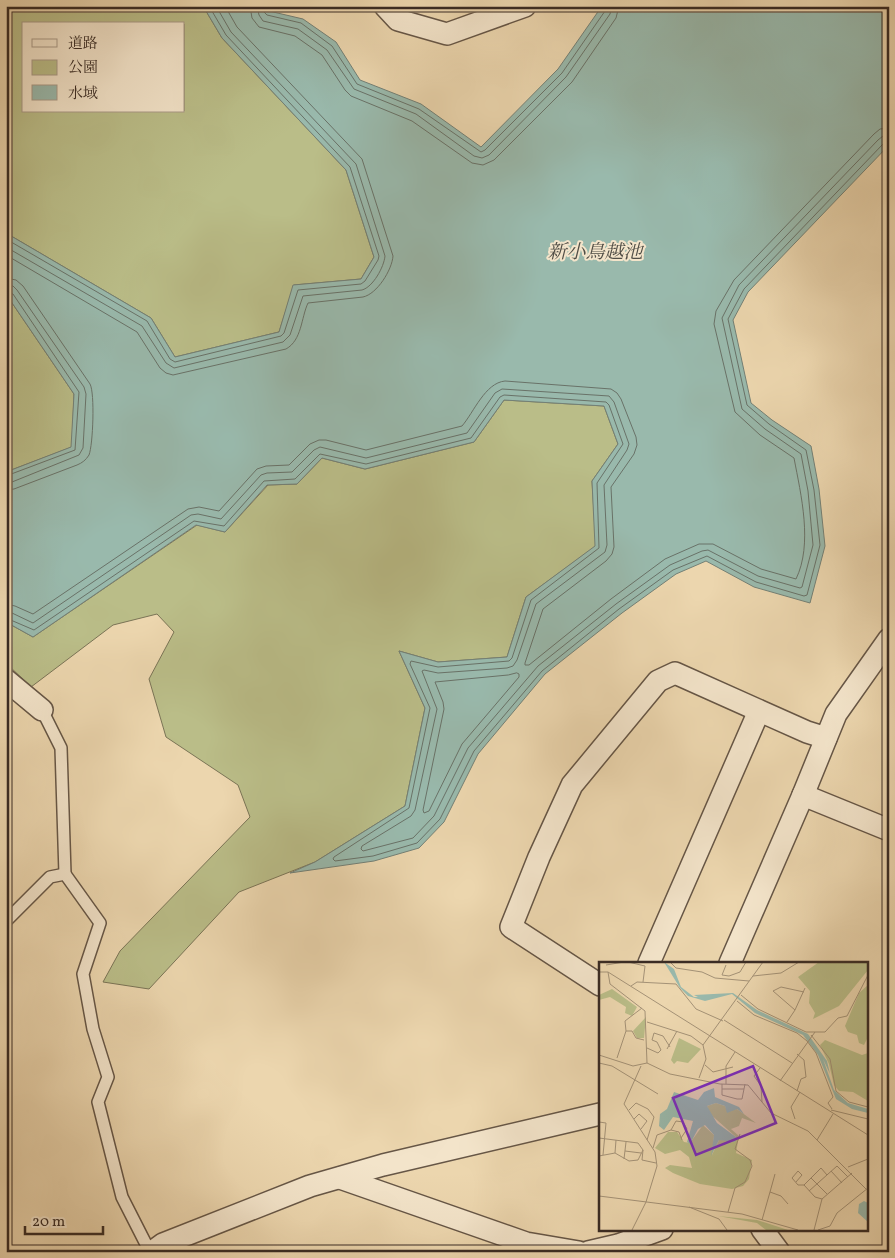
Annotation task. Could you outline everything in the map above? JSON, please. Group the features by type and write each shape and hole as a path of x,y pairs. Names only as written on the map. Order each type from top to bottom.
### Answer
{"street":[{"path":"385,6 398,20 447,34 525,6"},
{"path":"730,962 836,714 889,639"},
{"path":"599,984 511,927 539,857 572,785 658,681 675,673 807,732 826,738"},
{"path":"6,680 42,710"},
{"path":"649,962 759,711"},
{"path":"803,794 889,830"},
{"path":"151,1252 163,1244 310,1186 383,1165 599,1114"},
{"path":"340,1178 526,1243 579,1252"},
{"path":"588,1252 618,1245 659,1230"},
{"path":"763,1230 779,1252"}],"lane":[{"path":"42,710 61,748 65,874 100,923 83,974 93,1029 108,1077 98,1102 122,1197 151,1252"},
{"path":"6,921 50,876 65,874"}],"green space":[{"path":"6,6 203,6 222,38 346,170 374,257 361,279 294,285 279,332 175,357 151,318 6,233"},
{"path":"6,294 74,394 72,447 6,472"},
{"path":"504,400 604,406 618,444 592,481 596,546 526,597 507,657 438,662 399,651 425,708 405,806 315,862 239,892 149,989 103,982 120,951 250,817 238,785 166,737 149,679 174,632 157,614 113,625 31,687 6,663 6,622 33,637 197,525 225,532 268,485 297,484 322,458 365,469 474,442"}],"water":[{"name":"新小鳥越池","path":"203,6 269,6 269,11 303,19 336,42 360,80 421,104 481,147 558,69 602,6 889,6 889,145 748,292 733,320 751,403 772,420 811,446 819,489 825,546 810,603 754,587 706,561 676,574 622,613 545,674 478,754 444,822 419,848 374,861 290,873 315,862 405,806 425,708 399,651 438,662 507,657 526,597 595,546 592,481 618,444 604,406 504,400 474,442 365,469 322,458 297,484 267,485 225,532 196,525 33,637 6,622 6,472 71,447 74,394 6,294 6,233 151,318 175,357 279,332 293,285 361,279 374,257 346,170 222,38"}]}
